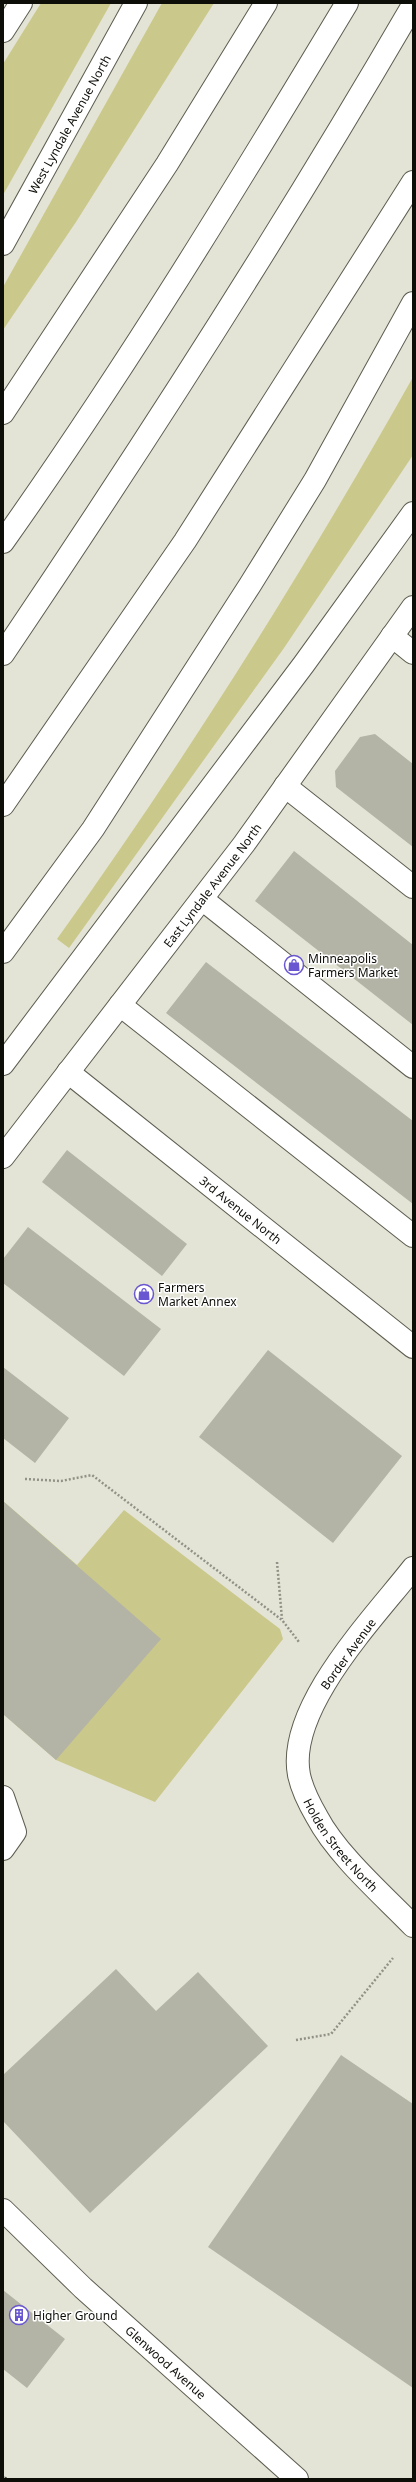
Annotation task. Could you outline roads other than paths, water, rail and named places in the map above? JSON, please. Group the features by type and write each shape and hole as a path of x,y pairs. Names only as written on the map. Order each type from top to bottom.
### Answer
{"main road":[{"path":"3,31 22,3"},
{"name":"West Lyndale Avenue North","path":"3,244 136,3"},
{"path":"3,413 167,164 266,3"},
{"path":"3,542 168,297 271,132 347,3"},
{"path":"3,654 209,343 334,142 413,5"},
{"path":"3,805 190,535 413,182"},
{"path":"3,952 93,829 137,758 250,585 315,480 413,304"},
{"path":"3,1064 313,652 413,513"},
{"name":"East Lyndale Avenue North","path":"3,1157 202,899 413,607"},
{"path":"392,636 413,652"},
{"path":"285,786 413,887"},
{"path":"202,899 413,1068"},
{"path":"120,1005 413,1236"},
{"name":"3rd Avenue North","path":"68,1072 413,1346"},
{"name":"Border Avenue","path":"300,1748 304,1724 330,1674 413,1568"},
{"name":"Holden Street North","path":"300,1748 299,1775 317,1818 364,1876 413,1926"},
{"path":"3,1797 15,1832 3,1849"},
{"name":"Glenwood Avenue","path":"3,2210 83,2288 297,2479"}],"place":[{"name":"Minneapolis Farmers Market","path":"294,965"},
{"name":"Farmers Market Annex","path":"144,1294"},
{"name":"Higher Ground","path":"19,2315"}]}
